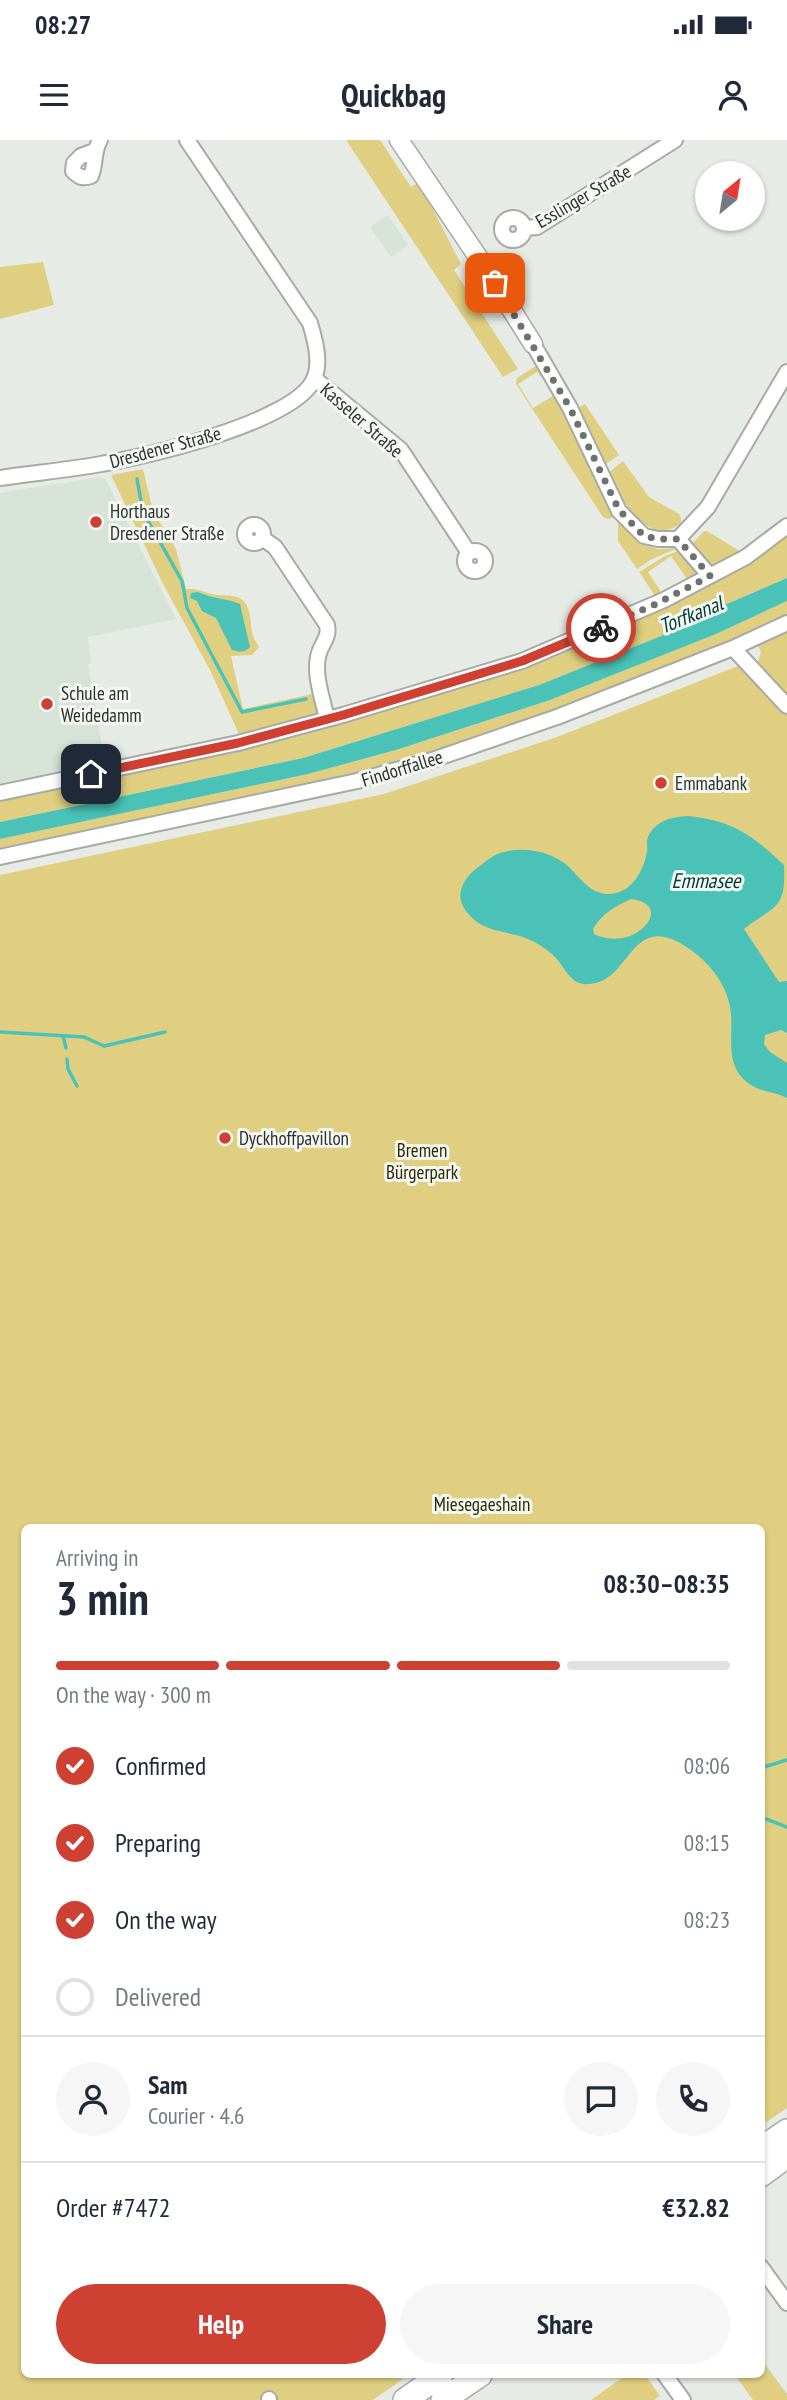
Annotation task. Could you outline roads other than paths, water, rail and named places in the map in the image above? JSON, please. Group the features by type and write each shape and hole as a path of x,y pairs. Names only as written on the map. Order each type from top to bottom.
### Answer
{"main road":[{"path":"765,2146 787,2131"},
{"path":"765,2172 787,2156"},
{"path":"405,2400 437,2378"},
{"path":"443,2400 476,2378"}],"street":[{"name":"Kasseler Straße","path":"187,140 310,323 317,366 315,379 401,450 468,553"},
{"path":"399,140 484,266 533,345 570,408 619,510 644,536 678,539 708,507 787,372"},
{"name":"Esslinger Straße","path":"525,228 537,227 676,140"},
{"name":"Dresdener Straße","path":"0,478 102,464 181,446 278,411 309,388 315,379"},
{"path":"0,793 238,743 522,661 656,604 746,557 787,526"},
{"path":"262,538 275,547 327,625 329,632 319,651 317,668 327,719"},
{"path":"678,539 710,576"},
{"name":"Findorffallee","path":"0,857 357,781 432,760 557,717 733,648 787,623"},
{"path":"733,648 787,706"},
{"path":"765,2273 787,2303"},
{"path":"667,2378 683,2400"}],"water":[{"path":"787,578 787,601 716,634 550,700 396,750 308,774 0,839 0,822 303,758 539,685 681,628 722,606"},
{"path":"198,592 240,604 250,647 242,652 232,650 216,618 202,611 197,601 190,598 191,593"},
{"name":"Emmasee","path":"688,816 704,818 741,831 784,865 781,898 771,910 744,929 779,982 787,981 787,1033 781,1030 765,1035 764,1044 770,1052 787,1063 787,1098 748,1083 736,1069 731,1042 731,1014 722,984 710,967 685,946 667,937 653,937 642,942 604,980 583,984 573,979 555,957 542,947 528,939 480,924 471,917 461,902 462,886 472,872 493,856 512,850 530,850 555,857 590,888 601,893 622,891 639,875 651,831 665,820","holes":["631,899 644,903 650,909 650,918 636,933 624,938 594,934 596,924 614,908"]}],"waterway":[{"path":"137,479 143,512 182,581 187,608 242,712 306,699"},
{"path":"0,1032 84,1037 104,1046 165,1032"},
{"path":"63,1036 66,1048"},
{"path":"67,1059 68,1069 77,1086"},
{"path":"765,1767 787,1760"},
{"path":"765,1819 787,1827"}],"place":[{"name":"Horthaus Dresdener Straße","path":"96,522"},
{"name":"Schule am Weidedamm","path":"47,704"},
{"name":"Emmabank","path":"661,783"},
{"name":"Dyckhoffpavillon","path":"225,1138"}],"water label":[{"name":"Torfkanal","path":"691,615"}],"park label":[{"name":"Bremen Bürgerpark","path":"422,1161"},
{"name":"Miesegaeshain","path":"482,1504"}]}
